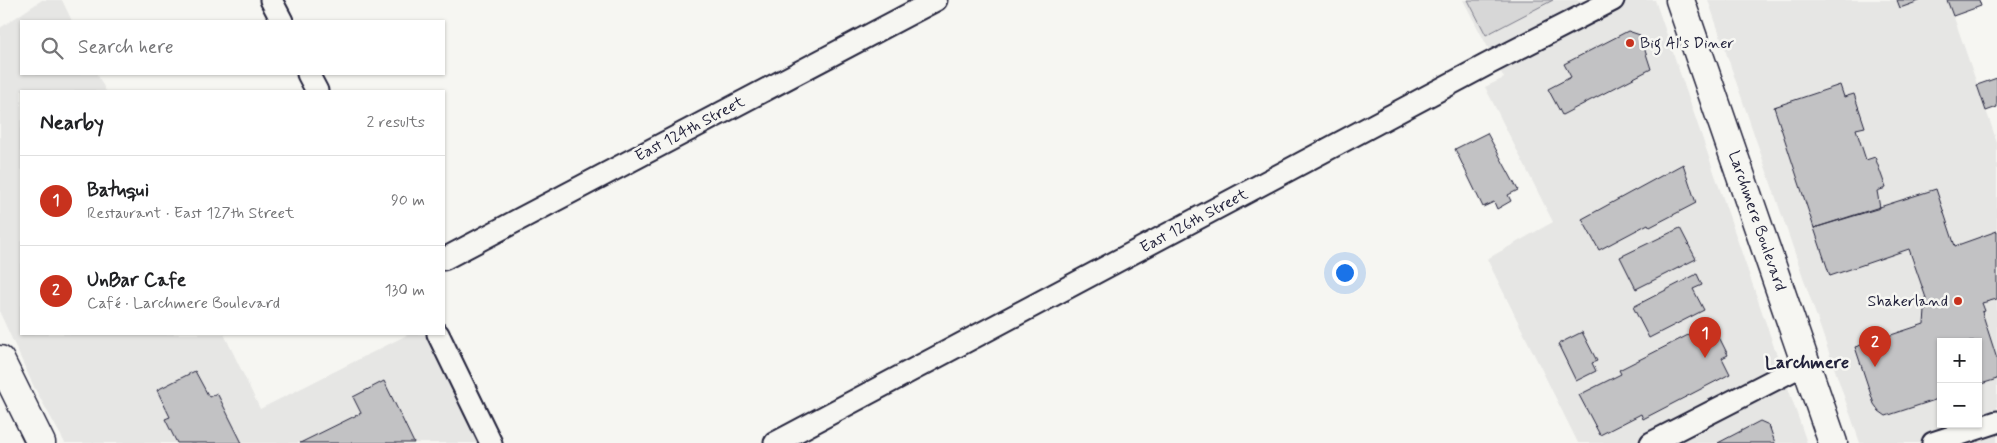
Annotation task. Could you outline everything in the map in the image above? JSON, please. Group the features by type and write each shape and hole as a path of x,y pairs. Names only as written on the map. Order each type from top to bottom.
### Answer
{"main road":[{"name":"Larchmere Boulevard","path":"1680,0 1833,443"},
{"path":"0,360 41,443"}],"street":[{"path":"271,0 281,20"},
{"name":"East 124th Street","path":"445,258 936,0"},
{"name":"East 126th Street","path":"775,443 1488,64 1613,0"},
{"path":"309,75 316,90"},
{"path":"438,335 491,443"},
{"path":"1651,443 1806,364"},
{"path":"1933,443 1997,422"}],"shaded area":[{"path":"42,0 62,0 72,20 20,20 20,75 98,75 105,90 20,90 20,335 224,335 260,409 407,335 428,335 469,421 477,443 65,443 34,387 0,313 0,28"},
{"path":"1463,0 1655,0 1807,443 1578,443 1487,259 1553,222 1485,87 1504,78"},
{"path":"1468,0 1553,0 1486,35"},
{"path":"1708,0 1948,0 1997,142 1997,443 1860,443"}],"building":[{"path":"1897,0 1922,0 1900,8"},
{"path":"1947,0 1979,0 1981,6 1953,16"},
{"path":"1628,31 1640,35 1651,69 1562,115 1548,89 1571,77 1564,64"},
{"path":"1997,78 1997,107 1986,111 1977,85"},
{"path":"1840,85 1844,97 1854,94 1865,127 1856,129 1866,160 1875,157 1886,188 1877,191 1880,208 1814,228 1774,107"},
{"path":"1487,133 1518,190 1508,195 1511,201 1497,209 1494,202 1483,207 1455,149"},
{"path":"1683,164 1696,203 1650,227 1648,224 1599,250 1582,219"},
{"name":"Shakerland","path":"1936,189 1955,246 1997,231 1997,299 1982,303 1985,311 1982,312 1997,359 1997,379 1982,384 1982,338 1937,338 1937,399 1886,416 1879,411 1874,404 1855,347 1924,324 1926,298 1909,249 1830,276 1814,228"},
{"path":"1680,228 1696,259 1636,289 1620,257"},
{"path":"1697,274 1702,285 1693,289 1704,310 1649,338 1633,307"},
{"path":"1706,326 1713,340 1719,337 1728,355 1722,358 1730,374 1643,419 1641,414 1600,435 1579,395 1621,374 1619,370"},
{"path":"1582,332 1597,361 1592,363 1596,371 1576,381 1558,344"},
{"path":"195,371 209,397 217,393 242,443 177,443 165,419 170,417 157,390"},
{"path":"384,381 414,443 300,443 361,413 353,397"},
{"path":"1760,421 1769,425 1775,443 1718,443"}],"place":[{"name":"Big Al's Diner","path":"1630,43"},
{"name":"Shakerland","path":"1958,301"},
{"name":"Batuqui","path":"1705,358"},
{"name":"UnBar Cafe","path":"1875,367"}],"district":[{"name":"Larchmere","path":"1807,363"}]}
